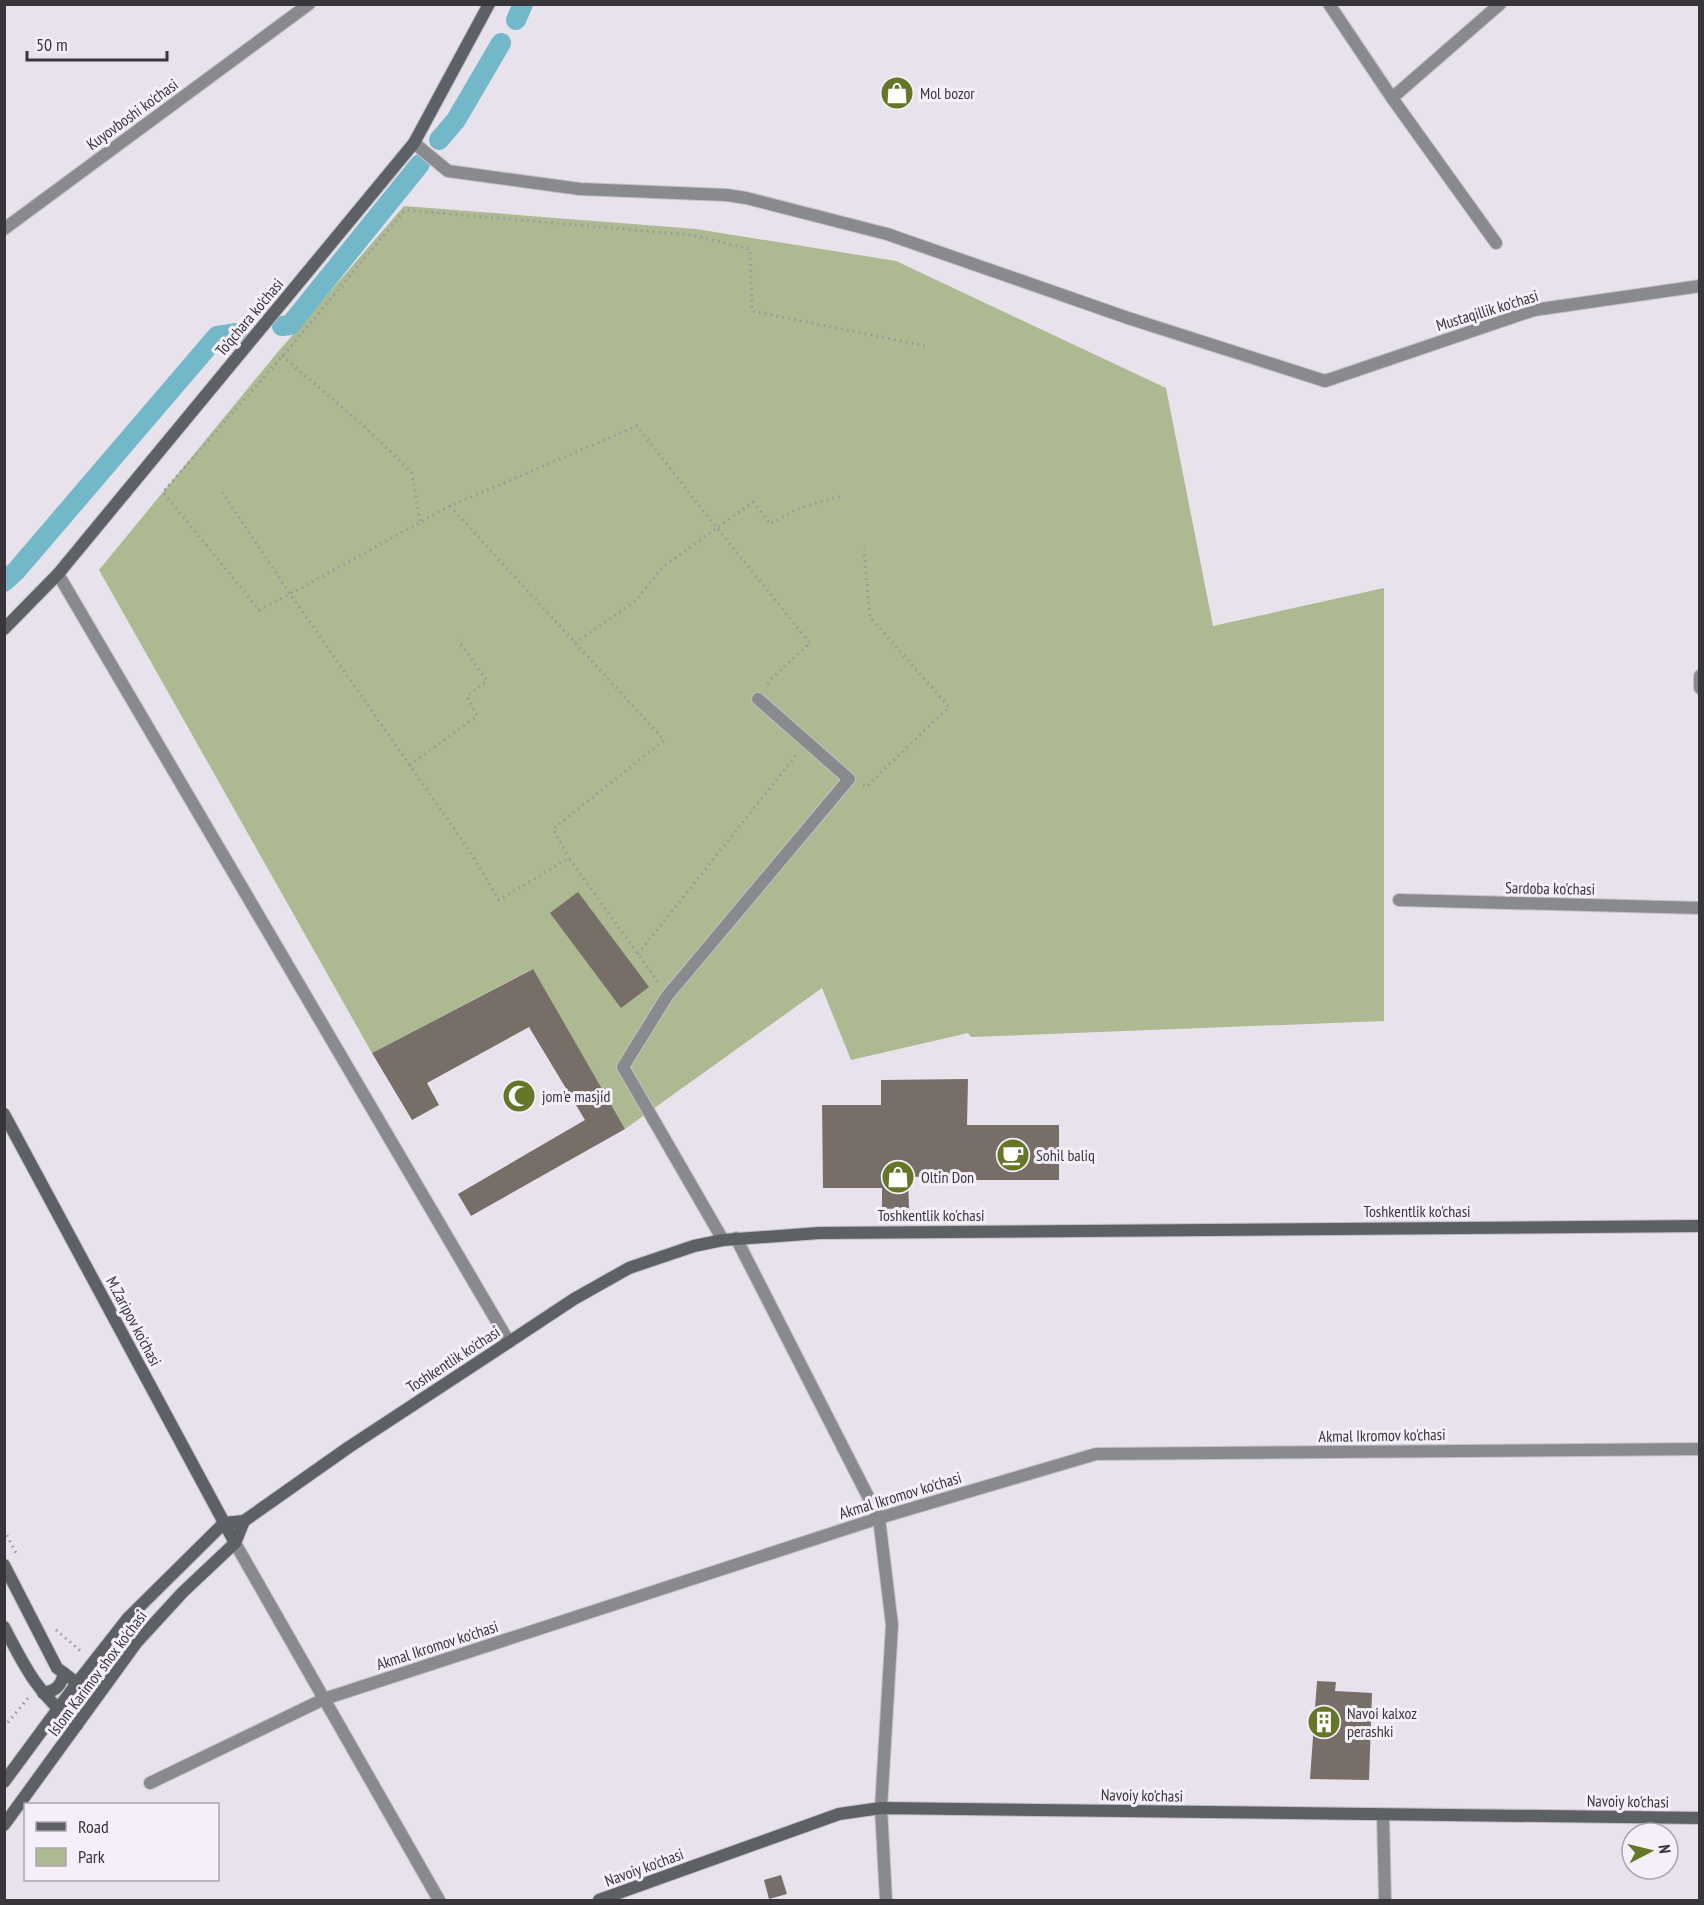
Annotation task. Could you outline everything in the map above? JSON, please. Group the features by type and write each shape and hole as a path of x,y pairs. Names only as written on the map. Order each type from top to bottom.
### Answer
{"street":[{"name":"Kuyovboshi ko'chasi","path":"4,229 309,4"},
{"name":"To'qchara ko'chasi","path":"4,628 58,574 414,143 489,4"},
{"path":"1329,4 1392,98 1496,243"},
{"path":"1392,98 1500,4"},
{"name":"Mustaqillik ko'chasi","path":"414,143 448,171 580,189 726,195 887,234 1128,318 1325,381 1534,310 1700,286"},
{"path":"58,574 509,1342"},
{"path":"1700,675 1700,688"},
{"path":"723,1240 623,1067 668,996 849,779 758,699"},
{"name":"Sardoba ko'chasi","path":"1399,900 1700,908"},
{"name":"M.Zaripov ko'chasi","path":"4,1114 236,1543"},
{"name":"Toshkentlik ko'chasi","path":"244,1521 349,1447 574,1299 628,1268 694,1246 723,1240 819,1233 1700,1226"},
{"path":"736,1238 879,1518 892,1625 881,1808 886,1900"},
{"name":"Akmal Ikromov ko'chasi","path":"150,1783 324,1700 879,1518 1096,1454 1700,1449"},
{"path":"224,1523 244,1521"},
{"name":"Islom Karimov shox ko'chasi","path":"4,1825 137,1642 183,1592 236,1543 244,1521"},
{"name":"Islom Karimov shox ko'chasi","path":"4,1782 128,1618 224,1523"},
{"path":"236,1543 439,1900"},
{"path":"4,1565 57,1668 77,1683 92,1702"},
{"path":"4,1627 20,1658 43,1693 58,1710 77,1725"},
{"path":"43,1693 53,1691 61,1684 64,1673"},
{"name":"Navoiy ko'chasi","path":"599,1900 839,1814 881,1808 1700,1818"},
{"path":"1383,1815 1385,1900"}],"path":[{"path":"758,699 771,679 810,643 637,426 450,506 259,610 164,492 405,210 692,235 750,249 752,311 926,346"},
{"path":"282,356 366,428 412,473 420,522"},
{"path":"222,492 290,594 469,850 499,900 569,858"},
{"path":"575,643 634,602 663,567 753,502 770,524 797,509 841,495"},
{"path":"450,506 664,740 553,829 569,858 668,996"},
{"path":"849,779 867,787 950,707 870,617 864,549"},
{"path":"410,765 477,716 467,696 487,681 458,640"},
{"path":"638,954 808,741"},
{"path":"4,1530 20,1560"},
{"path":"55,1629 94,1662"}],"green space":[{"path":"404,206 696,229 896,261 1166,388 1213,626 1384,588 1384,1021 971,1037 968,1033 851,1060 822,988 625,1129 532,969 372,1053 99,570 277,353"}],"building":[{"path":"578,892 649,987 621,1008 550,913"},
{"path":"533,969 625,1129 471,1216 458,1194 585,1120 529,1027 427,1083 439,1105 412,1120 372,1053"},
{"path":"968,1079 967,1125 1059,1125 1059,1180 969,1180 969,1176 908,1177 909,1208 882,1209 882,1188 823,1188 822,1105 881,1105 881,1080"},
{"name":"Navoi kalxoz perashki","path":"1317,1681 1336,1682 1335,1691 1372,1693 1369,1780 1310,1779"},
{"path":"781,1875 787,1894 769,1899 764,1880"}],"waterway":[{"path":"516,20 523,4"},
{"path":"439,140 456,120 501,43"},
{"path":"282,326 290,325 420,164"},
{"path":"4,582 16,571 217,336 237,333"}],"place":[{"name":"Mol bozor","path":"897,93"},
{"name":"jom'e masjid","path":"519,1096"},
{"name":"Sohil baliq","path":"1013,1155"},
{"name":"Oltin Don","path":"898,1177"},
{"name":"Navoi kalxoz perashki","path":"1324,1722"}]}
